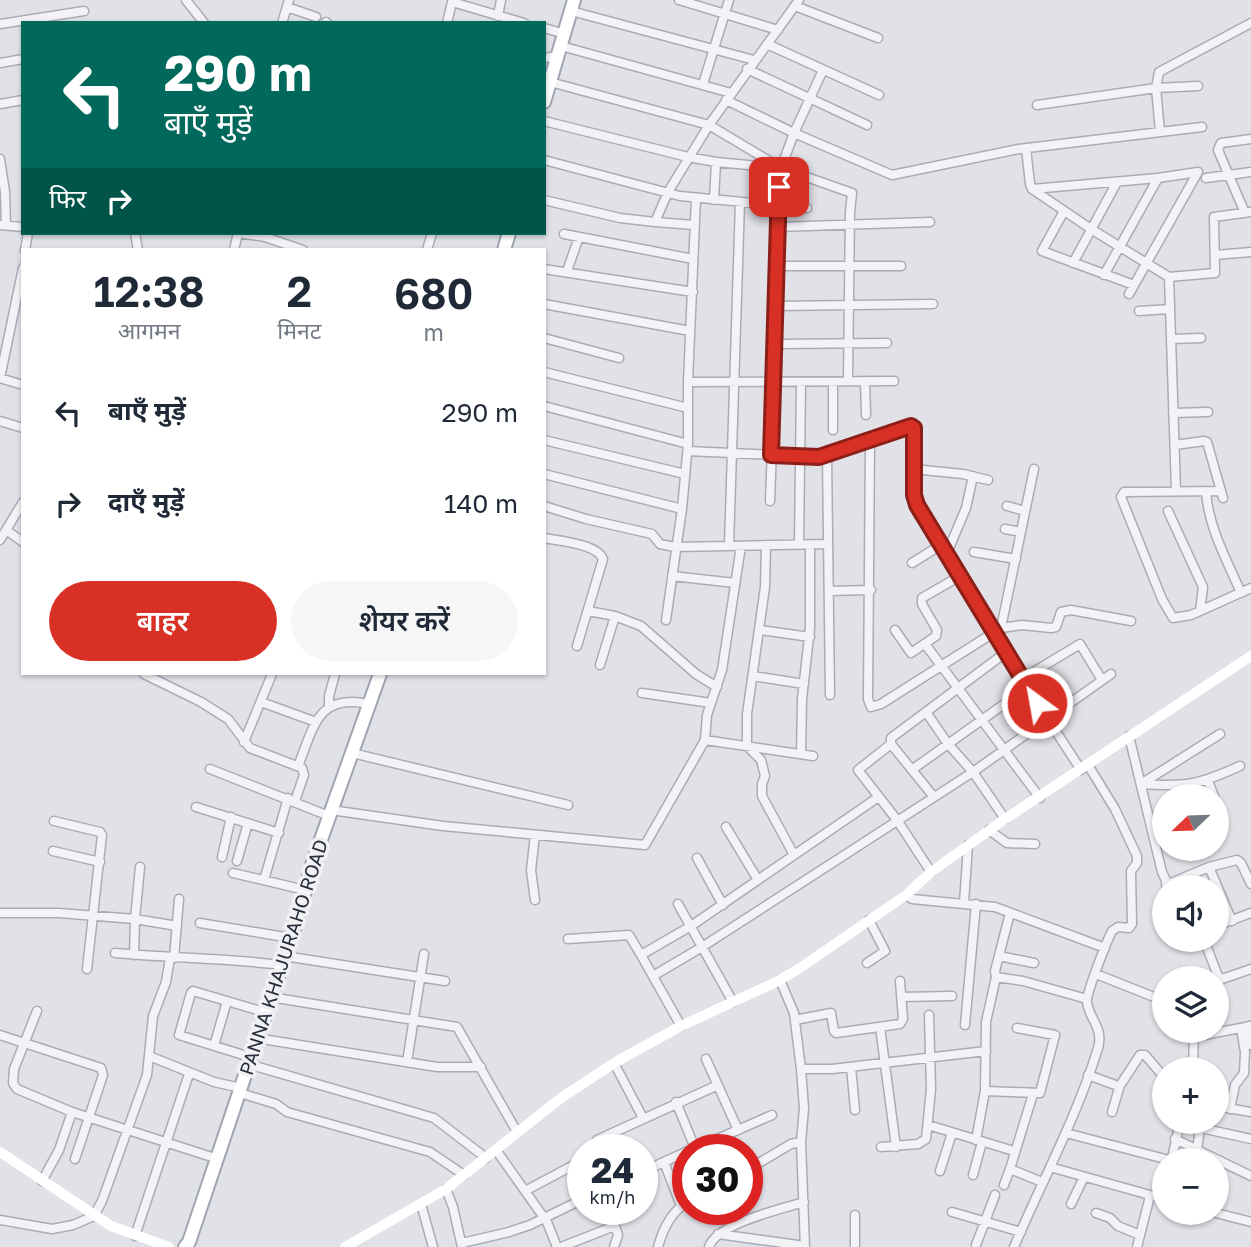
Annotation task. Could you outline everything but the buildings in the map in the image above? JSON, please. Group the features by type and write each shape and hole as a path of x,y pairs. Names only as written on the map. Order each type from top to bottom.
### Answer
{"main road":[{"path":"546,95 573,5"},
{"path":"345,1247 446,1189 561,1098 614,1063 681,1026 780,979 905,895 931,872 1004,819 1251,656"},
{"name":"PANNA KHAJURAHO ROAD","path":"188,1245 219,1160 264,1012 330,813 380,675"},
{"path":"1,1154 94,1216 138,1240 169,1247"}],"street":[{"path":"186,0 202,21"},
{"path":"498,16 501,0"},
{"path":"679,0 778,30"},
{"path":"703,84 729,0"},
{"path":"447,21 450,1 517,21"},
{"path":"655,222 688,157 747,69 797,3 878,38"},
{"path":"283,21 288,4 316,17"},
{"path":"573,5 754,60"},
{"path":"41,20 84,11"},
{"path":"0,24 21,22"},
{"path":"1160,132 1156,77 1163,68 1251,23"},
{"path":"546,30 562,45 703,84 794,133 892,175 1026,148 1202,127"},
{"path":"766,44 879,95"},
{"path":"546,57 562,45"},
{"path":"0,64 21,59"},
{"path":"747,69 867,125"},
{"path":"770,501 780,168 823,70"},
{"path":"550,82 709,125 780,168"},
{"path":"1037,105 1156,88 1198,86"},
{"path":"0,104 21,100"},
{"path":"546,122 688,157 780,168 850,191 853,196 850,225 848,381"},
{"path":"1026,148 1032,189 1169,277 1215,273 1214,217 1248,212 1219,155 1219,146 1226,141 1251,139"},
{"path":"0,159 5,192 3,225 21,227"},
{"path":"546,161 696,198 807,208"},
{"path":"713,200 716,162"},
{"path":"1032,189 1198,172 1129,294"},
{"path":"1206,178 1251,172"},
{"path":"1104,275 1158,178"},
{"path":"1073,263 1117,182"},
{"path":"666,620 688,448 688,382 696,198"},
{"path":"546,200 620,218 694,225"},
{"path":"729,545 740,202"},
{"path":"1064,211 1042,251 1134,285"},
{"path":"777,227 930,222"},
{"path":"564,234 693,259"},
{"path":"266,235 298,248"},
{"path":"567,271 579,237"},
{"path":"1215,255 1251,251"},
{"path":"777,266 901,266"},
{"path":"546,268 692,292"},
{"path":"1169,277 1176,491"},
{"path":"21,278 0,378 21,384"},
{"path":"546,303 690,331"},
{"path":"776,306 933,304"},
{"path":"1139,311 1170,309"},
{"path":"1171,340 1201,338"},
{"path":"546,339 619,358"},
{"path":"776,344 887,343"},
{"path":"546,372 688,408"},
{"path":"865,381 866,415"},
{"path":"688,382 894,381"},
{"path":"833,382 833,430"},
{"path":"799,545 801,383"},
{"path":"546,407 688,448 732,453 827,456 911,426 914,428 914,495 917,505 960,576 998,631 1005,653 1047,719 1115,809 1138,860 1131,870 1131,927 1115,928 1087,999 1100,1036 1088,1075 1066,1133 1014,1247"},
{"path":"1174,413 1208,412"},
{"path":"0,421 21,427"},
{"path":"546,440 685,474"},
{"path":"870,440 869,706 881,704 998,631 1022,625 1051,628 1055,626 1061,612 1071,610 1131,621"},
{"path":"1175,445 1207,442 1222,495 1206,491 1124,492 1121,497 1168,613 1173,618 1179,618 1251,588"},
{"path":"827,456 830,695"},
{"path":"913,469 988,480"},
{"path":"998,631 1034,469"},
{"path":"546,475 682,509"},
{"path":"947,553 966,508 973,477"},
{"path":"1206,491 1213,526 1241,593"},
{"path":"0,540 21,505"},
{"path":"1007,506 1025,511"},
{"path":"546,507 652,534 660,544 675,547 828,544"},
{"path":"1168,511 1203,587 1200,611"},
{"path":"1005,529 1021,532"},
{"path":"6,530 21,541"},
{"path":"546,538 595,549 602,554 603,559 578,646"},
{"path":"210,769 330,813 648,844 705,740 707,715 722,670 741,545"},
{"path":"765,545 765,587 746,724 747,746 761,760 765,776 762,796 794,855"},
{"path":"801,754 804,684 810,637 810,545"},
{"path":"912,563 941,545"},
{"path":"974,552 1016,559"},
{"path":"672,576 735,583"},
{"path":"895,630 911,653 936,636 937,630 922,604 922,598 960,576"},
{"path":"829,591 871,590"},
{"path":"588,611 615,616 641,626 696,674 717,687"},
{"path":"600,665 615,616"},
{"path":"760,630 810,637"},
{"path":"925,644 1040,797"},
{"path":"1022,679 1080,645 1102,680"},
{"path":"934,797 891,744 891,738 1005,653"},
{"path":"653,976 973,772 1111,674"},
{"path":"146,675 228,719 250,748 298,766 304,772 279,832 264,880"},
{"path":"244,742 272,675"},
{"path":"329,706 335,675"},
{"path":"752,676 804,684"},
{"path":"913,769 1028,687"},
{"path":"642,694 711,703"},
{"path":"261,702 316,722"},
{"path":"298,766 316,722 329,706 340,702 369,704"},
{"path":"926,712 948,744 973,772 1004,819"},
{"path":"1141,784 1220,734"},
{"path":"1129,736 1152,827"},
{"path":"705,740 813,756"},
{"path":"891,744 858,770 897,820 931,872"},
{"path":"352,753 568,805"},
{"path":"1141,784 1175,786 1208,781 1240,765"},
{"path":"641,955 723,905 877,797"},
{"path":"196,807 279,832"},
{"path":"222,856 231,817"},
{"path":"54,821 100,832 103,839 87,969"},
{"path":"237,861 248,823"},
{"path":"726,827 758,880"},
{"path":"989,831 1007,843 1035,844"},
{"path":"535,835 531,870 535,900"},
{"path":"964,903 968,845"},
{"path":"53,851 100,862"},
{"path":"697,858 723,905"},
{"path":"1192,875 1209,867 1237,860 1251,884"},
{"path":"134,955 140,867"},
{"path":"1209,867 1231,921 1251,913"},
{"path":"233,873 305,891"},
{"path":"905,895 912,899 995,907 1105,948"},
{"path":"0,1220 52,1229 73,1225 94,1216 102,1201 147,1075 153,1016 172,958 179,899"},
{"path":"678,904 733,1003"},
{"path":"965,1025 976,904"},
{"path":"0,913 59,913 135,919 177,926"},
{"path":"972,1175 985,1091 986,1022 1010,913"},
{"path":"867,964 885,951 869,920"},
{"path":"200,923 290,938"},
{"path":"568,939 629,935 681,1026"},
{"path":"1209,952 1218,976 1222,979 1251,969"},
{"path":"115,953 172,958 283,960 445,981"},
{"path":"407,1062 424,954"},
{"path":"999,956 1034,963"},
{"path":"1096,974 1152,996"},
{"path":"996,977 1023,981 1087,999"},
{"path":"718,1234 806,1246 801,1069 795,1020 780,979"},
{"path":"795,1020 831,1013 836,1033 900,1024 903,1022 900,982"},
{"path":"264,1012 192,992 182,1023 181,1036 249,1061 434,1118 486,1158"},
{"path":"270,996 457,1027 517,1132"},
{"path":"901,996 952,996"},
{"path":"214,1046 227,1001"},
{"path":"37,1011 14,1069 14,1086 72,1112 219,1160"},
{"path":"881,1147 923,1142 928,1125 931,1089 929,1014"},
{"path":"880,1027 896,1147"},
{"path":"1229,1029 1247,1027"},
{"path":"1247,1027 1251,1045"},
{"path":"1247,1027 1244,1073 1235,1085 1230,1109 1251,1112"},
{"path":"985,1091 1040,1093 1055,1035 1017,1028"},
{"path":"0,1035 101,1068 103,1074 75,1159"},
{"path":"256,1038 437,1067 481,1068"},
{"path":"801,1069 851,1067 986,1051"},
{"path":"1112,1112 1120,1085 1140,1055 1145,1055 1152,1063"},
{"path":"149,1056 190,1074 276,1104 287,1112 430,1152 464,1175"},
{"path":"706,1059 738,1130"},
{"path":"614,1063 643,1118"},
{"path":"851,1067 855,1110"},
{"path":"138,1240 190,1074"},
{"path":"1088,1075 1120,1085"},
{"path":"610,1134 718,1085"},
{"path":"1004,1185 1033,1094"},
{"path":"676,1102 687,1134"},
{"path":"41,1181 59,1150 72,1112"},
{"path":"729,1134 772,1115"},
{"path":"928,1125 1014,1151"},
{"path":"940,1171 952,1133"},
{"path":"1066,1133 1164,1160 1172,1158 1176,1134"},
{"path":"1229,1133 1251,1139"},
{"path":"1175,1139 1195,1148"},
{"path":"763,1161 791,1144 801,1142"},
{"path":"496,1150 544,1218 559,1247 613,1225"},
{"path":"658,1165 672,1159"},
{"path":"664,1162 672,1178"},
{"path":"1229,1165 1251,1176"},
{"path":"1050,1167 1150,1196 1137,1247"},
{"path":"526,1191 567,1169"},
{"path":"1010,1170 1042,1182"},
{"path":"1071,1204 1084,1177"},
{"path":"446,1189 462,1245 509,1232 567,1207"},
{"path":"976,1245 995,1195"},
{"path":"709,1247 718,1234 755,1217 804,1202"},
{"path":"421,1204 433,1247"},
{"path":"952,1212 1021,1232"},
{"path":"1096,1213 1140,1235"},
{"path":"855,1214 855,1247"},
{"path":"1229,1216 1251,1222"},
{"path":"658,1247 666,1225 672,1218"},
{"path":"614,1247 618,1235 615,1225"}],"route":[{"path":"779,187 771,455 827,456 911,426 914,428 914,495 917,505 1037,703"}]}
